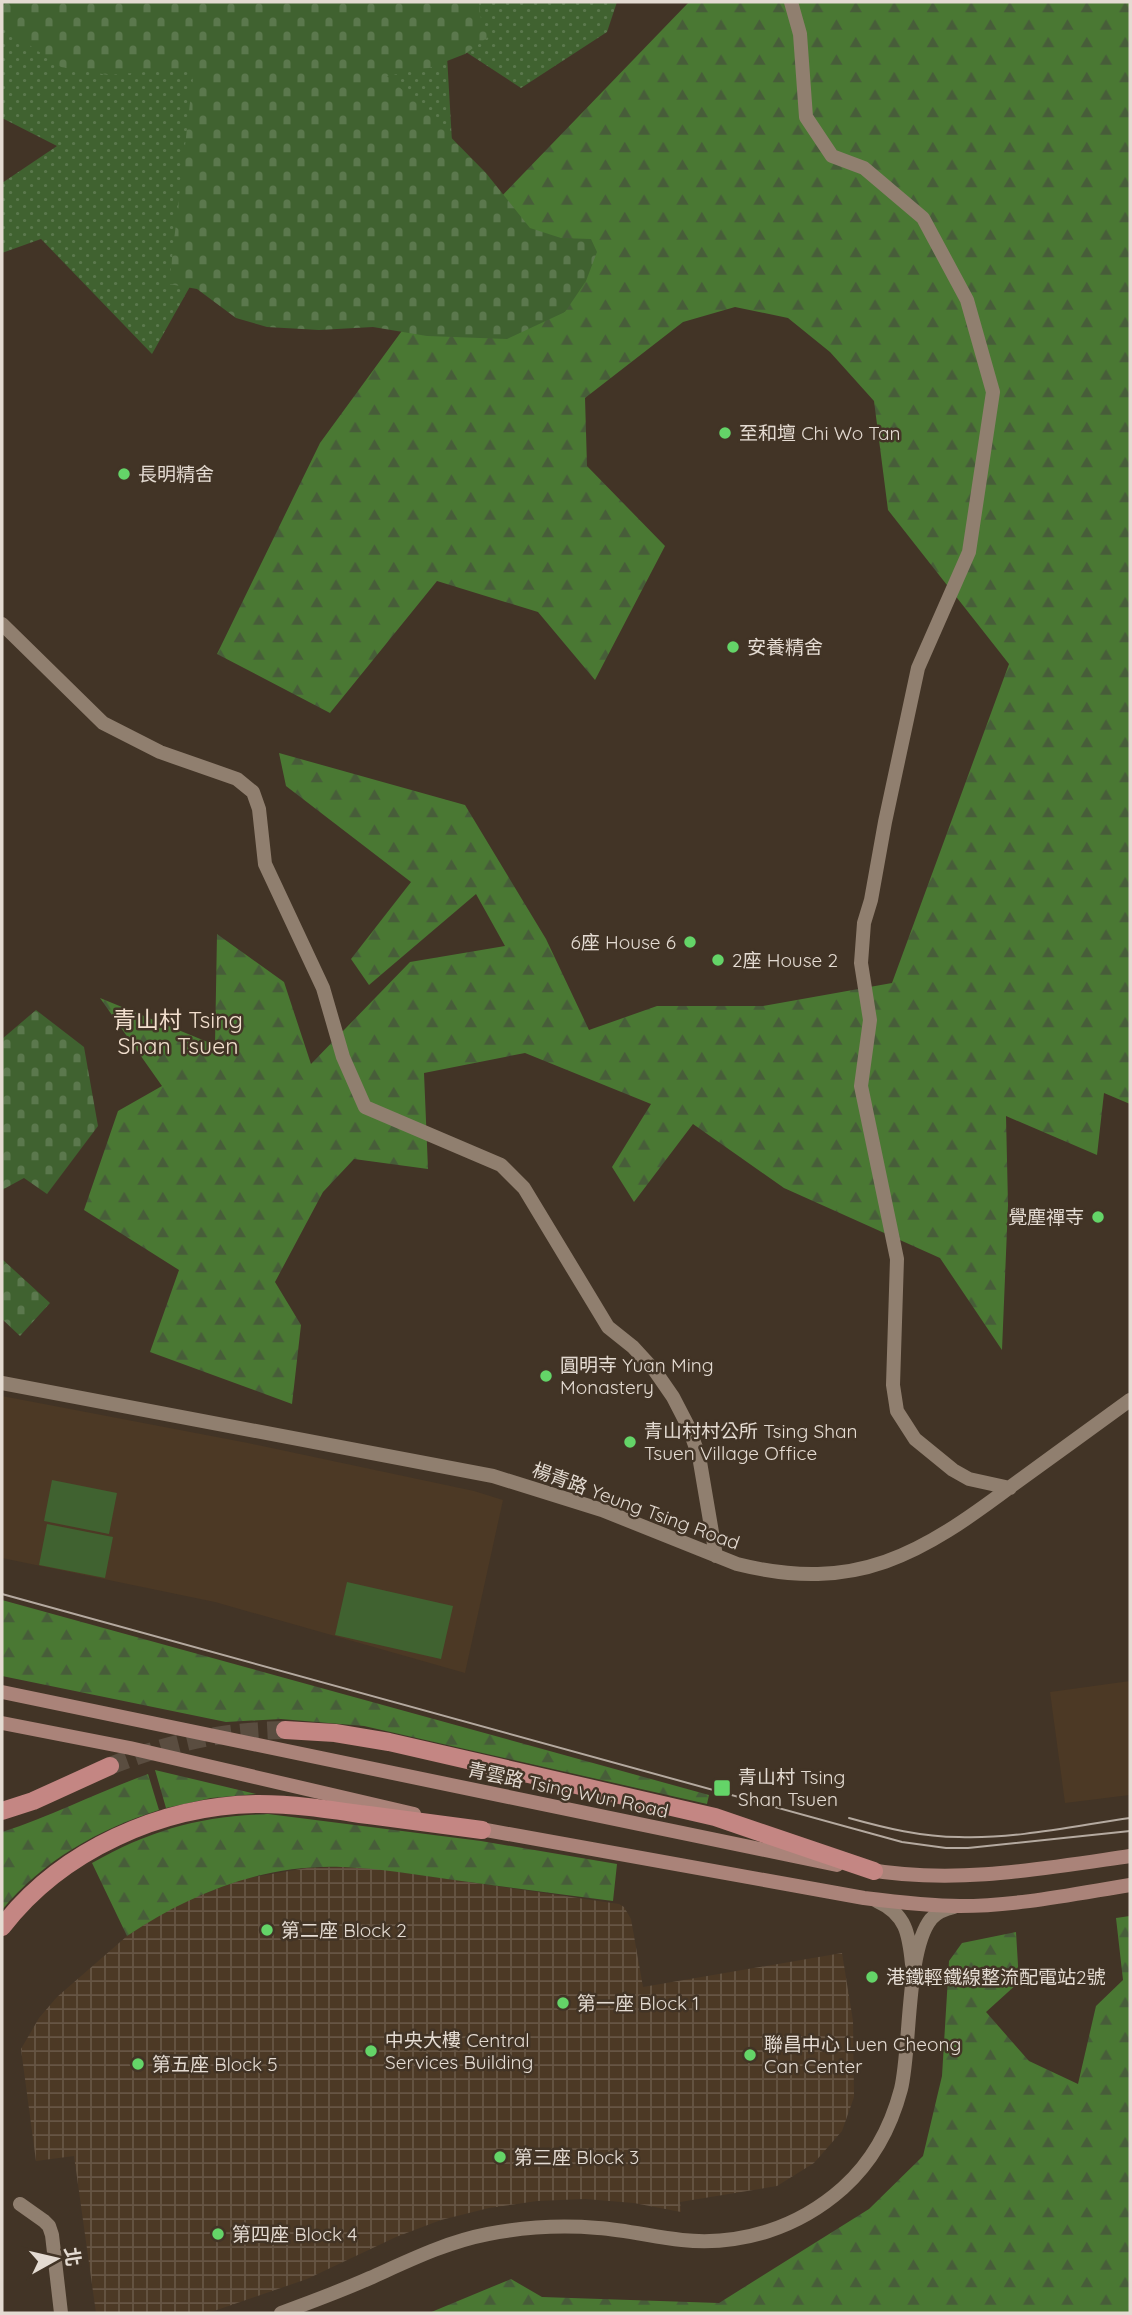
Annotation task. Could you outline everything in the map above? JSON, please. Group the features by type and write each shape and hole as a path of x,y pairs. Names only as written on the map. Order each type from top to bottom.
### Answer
{"main road":[{"name":"青雲路 Tsing Wun Road","path":"2,1692 874,1871 914,1876 963,1877 1010,1874 1130,1856"},
{"path":"2,1723 130,1748 482,1830"},
{"path":"285,1730 335,1733 376,1740 715,1816 874,1871"},
{"path":"2,1811 33,1801 110,1766"},
{"path":"2,1927 34,1891 80,1857 133,1830 199,1811 248,1805 300,1806 482,1830 873,1899 961,1906 1016,1902 1130,1885"}],"street":[{"path":"791,2 800,34 806,117 832,156 864,168 923,218 967,300 993,392 969,552 918,668 864,923 862,963 870,1020 861,1086 897,1259 893,1385 897,1411 915,1439 953,1470 969,1479 1010,1488"},
{"path":"2,624 103,723 160,752 237,779 248,786 258,809 265,864 323,988 343,1058 365,1107 501,1165 524,1188 608,1326 633,1347 655,1371 678,1407 699,1456 716,1556"},
{"name":"楊青路 Yeung Tsing Road","path":"2,1383 493,1476 590,1506 737,1564 780,1573 819,1574 883,1563 919,1549 957,1527 1130,1399"},
{"path":"873,1899 894,1910 903,1921 909,1940 913,1979"},
{"path":"281,2313 425,2253 486,2234 570,2226 619,2230 682,2240 727,2240 752,2236 792,2222 830,2199 857,2175 878,2146 887,2129 904,2074 913,1979 924,1933 928,1923 938,1913 961,1906"},
{"path":"20,2204 49,2226 61,2313"}],"shaded area":[{"path":"2,1396 248,1443 474,1491 503,1500 465,1673 215,1602 2,1558"},
{"path":"1130,1681 1130,1795 1065,1803 1050,1692"},
{"path":"307,1868 372,1868 619,1904 631,1919 643,1987 842,1953 853,2021 854,2097 842,2131 814,2163 777,2186 680,2202 681,2212 634,2203 585,2199 537,2201 489,2208 441,2220 396,2237 307,2279 214,2311 96,2313 74,2156 36,2161 21,2049 39,2018 57,1997 127,1936 182,1902 243,1879"}],"green space":[{"path":"2,2 617,2 607,32 521,88 446,39 455,193 227,221 152,354 41,239 2,253 2,183 57,146 2,118"},
{"path":"2,2 479,2 481,19 491,35 465,54 429,68 387,76 486,173 530,228 561,238 591,239 597,252 586,281 565,312 507,339 427,336 373,327 319,330 267,327 236,318 197,289 169,284 194,68 108,75 61,67 3,27"},
{"path":"689,2 1130,2 1130,1104 1104,1093 1097,1155 1006,1116 1008,1205 1002,1350 940,1258 784,1188 693,1124 634,1202 612,1167 651,1104 525,1053 424,1073 428,1169 354,1159 323,1192 275,1282 301,1325 292,1404 150,1352 179,1270 84,1210 118,1111 162,1086 100,998 215,1045 217,934 284,982 311,1064 410,962 505,946 476,894 369,985 351,959 411,882 286,786 279,753 465,805 546,939 589,1030 657,1006 763,1006 892,983 1009,664 888,510 874,401 830,352 788,318 735,307 683,322 585,398 587,466 665,546 595,680 538,612 437,581 330,713 217,654 320,443 496,202"},
{"path":"36,1010 84,1047 98,1126 47,1194 24,1178 2,1190 2,1039"},
{"path":"2,1259 50,1303 20,1336 2,1319"},
{"path":"52,1480 117,1493 109,1534 44,1521"},
{"path":"47,1524 113,1537 105,1578 39,1565"},
{"path":"347,1582 453,1606 441,1659 335,1635"},
{"path":"2,1600 709,1795 707,1804 364,1726 281,1719 226,1722 2,1676"},
{"path":"155,1770 256,1794 211,1798 166,1808"},
{"path":"148,1774 159,1810 115,1827 73,1849 35,1876 2,1910 2,1832"},
{"path":"268,1814 481,1841 617,1864 613,1901 384,1870 313,1867 256,1876 202,1894 127,1936 92,1863 135,1842 177,1827 220,1818"},
{"path":"1130,1916 1130,2313 429,2313 511,2279 542,2297 719,2303 869,2209 923,2156 942,2076 949,1961 962,1943 1016,1932 1019,1982 986,2012 1029,2061 1078,2084 1096,2006 1123,1980 1116,1918"}],"tunnel":[{"path":"110,1766 196,1740 285,1730"}],"tram line":[{"path":"2,1594 902,1842 968,1848 1130,1831"},
{"path":"849,1818 917,1834 945,1837 1002,1836 1130,1818"}],"place":[{"name":"至和壇 Chi Wo Tan","path":"725,433"},
{"name":"長明精舍","path":"124,474"},
{"name":"安養精舍","path":"733,647"},
{"name":"6座 House 6","path":"690,942"},
{"name":"2座 House 2","path":"718,960"},
{"name":"覺塵禪寺","path":"1098,1217"},
{"name":"圓明寺 Yuan Ming Monastery","path":"546,1376"},
{"name":"青山村村公所 Tsing Shan Tsuen Village Office","path":"630,1442"},
{"name":"青山村 Tsing Shan Tsuen","path":"722,1788"},
{"name":"第二座 Block 2","path":"267,1930"},
{"name":"港鐵輕鐵線整流配電站2號","path":"872,1977"},
{"name":"第一座 Block 1","path":"563,2003"},
{"name":"中央大樓 Central Services Building","path":"371,2051"},
{"name":"聯昌中心 Luen Cheong Can Center","path":"750,2055"},
{"name":"第五座 Block 5","path":"138,2064"},
{"name":"第三座 Block 3","path":"500,2157"},
{"name":"第四座 Block 4","path":"218,2234"}],"district":[{"name":"青山村 Tsing Shan Tsuen","path":"178,1032"}]}
